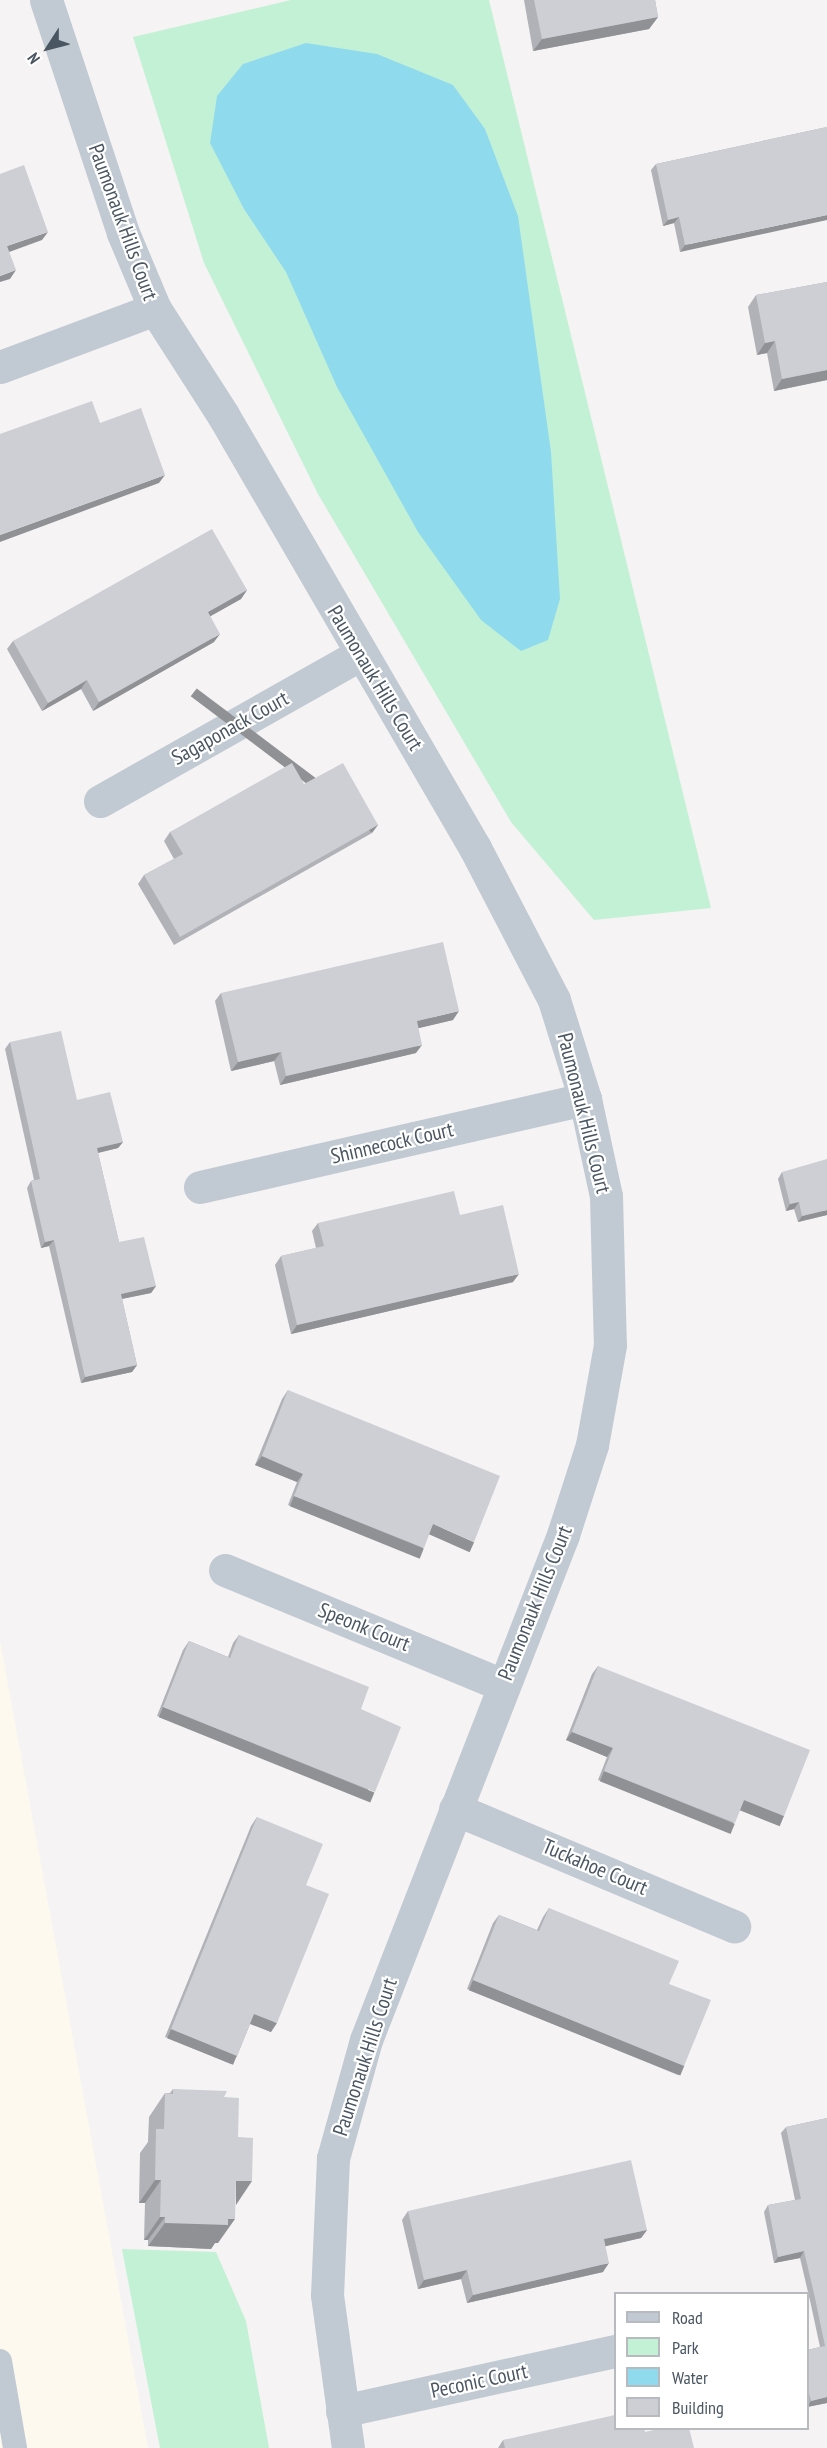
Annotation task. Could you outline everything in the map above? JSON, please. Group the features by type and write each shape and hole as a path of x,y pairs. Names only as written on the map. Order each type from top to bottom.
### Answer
{"street":[{"name":"Paumonauk Hills Court","path":"46,0 123,233 155,309 223,415 475,848 554,1000 585,1099 606,1196 610,1345 592,1445 563,1535 366,2040 333,2158 327,2295 348,2448"},
{"path":"0,367 155,309"},
{"name":"Sagaponack Court","path":"100,801 361,654"},
{"name":"Shinnecock Court","path":"200,1187 585,1099"},
{"name":"Speonk Court","path":"225,1570 503,1684"},
{"name":"Tuckahoe Court","path":"455,1809 734,1926"},
{"name":"Peconic Court","path":"342,2411 614,2351"}],"lane":[{"path":"0,2361 15,2448"}],"shaded area":[{"path":"0,1641 148,2448 0,2448"}],"green space":[{"path":"291,0 489,0 711,908 594,920 511,822 318,494 204,263 133,37"},
{"path":"122,2249 216,2252 246,2321 269,2448 160,2448"}],"water":[{"path":"306,43 377,54 453,85 485,129 518,216 551,452 560,599 548,640 521,651 481,620 418,532 337,387 286,272 244,209 210,143 217,96 243,64"}],"building":[{"path":"534,0 655,0 658,17 542,39"},
{"path":"827,127 827,215 685,245 679,217 668,220 656,164"},
{"path":"24,165 48,232 7,246 16,270 0,276 0,174"},
{"path":"827,282 827,370 782,379 775,341 765,343 756,295"},
{"path":"92,401 100,423 141,408 165,475 0,535 0,434"},
{"path":"212,529 247,590 208,612 220,634 99,702 87,680 48,703 13,641"},
{"path":"292,763 304,784 343,763 378,825 180,937 144,875 183,854 170,832"},
{"path":"443,942 459,1011 417,1021 422,1045 286,1076 281,1052 238,1062 221,993"},
{"path":"61,1031 77,1100 110,1092 123,1142 97,1148 119,1242 144,1237 156,1286 121,1294 137,1365 85,1377 54,1240 45,1242 31,1181 40,1179 10,1042"},
{"path":"827,1159 827,1210 802,1216 799,1202 790,1204 782,1172"},
{"path":"454,1191 460,1215 503,1205 519,1274 297,1325 281,1256 324,1246 318,1223"},
{"path":"288,1390 500,1476 474,1542 433,1524 424,1548 294,1496 303,1474 262,1456"},
{"path":"239,1635 369,1687 361,1709 401,1727 375,1792 163,1707 189,1641 230,1658"},
{"path":"598,1666 810,1750 784,1816 744,1800 735,1823 604,1771 613,1748 572,1732"},
{"path":"257,1817 323,1844 306,1885 329,1894 277,2023 254,2014 237,2056 171,2029"},
{"path":"549,1908 679,1961 669,1984 711,2000 684,2066 473,1980 499,1915 539,1931"},
{"path":"173,2089 227,2091 224,2097 239,2098 238,2137 253,2138 252,2181 236,2181 235,2219 228,2219 228,2225 165,2223 165,2217 160,2217 161,2180 155,2180 156,2129 164,2129 165,2093 173,2094"},
{"path":"827,2118 827,2397 811,2401 809,2350 825,2346 815,2298 804,2251 778,2257 768,2205 801,2199 786,2127"},
{"path":"631,2160 647,2230 604,2239 609,2263 473,2295 467,2270 424,2280 408,2211"},
{"path":"614,2415 614,2430 644,2430 645,2432 690,2430 694,2448 505,2448 503,2440"}]}
